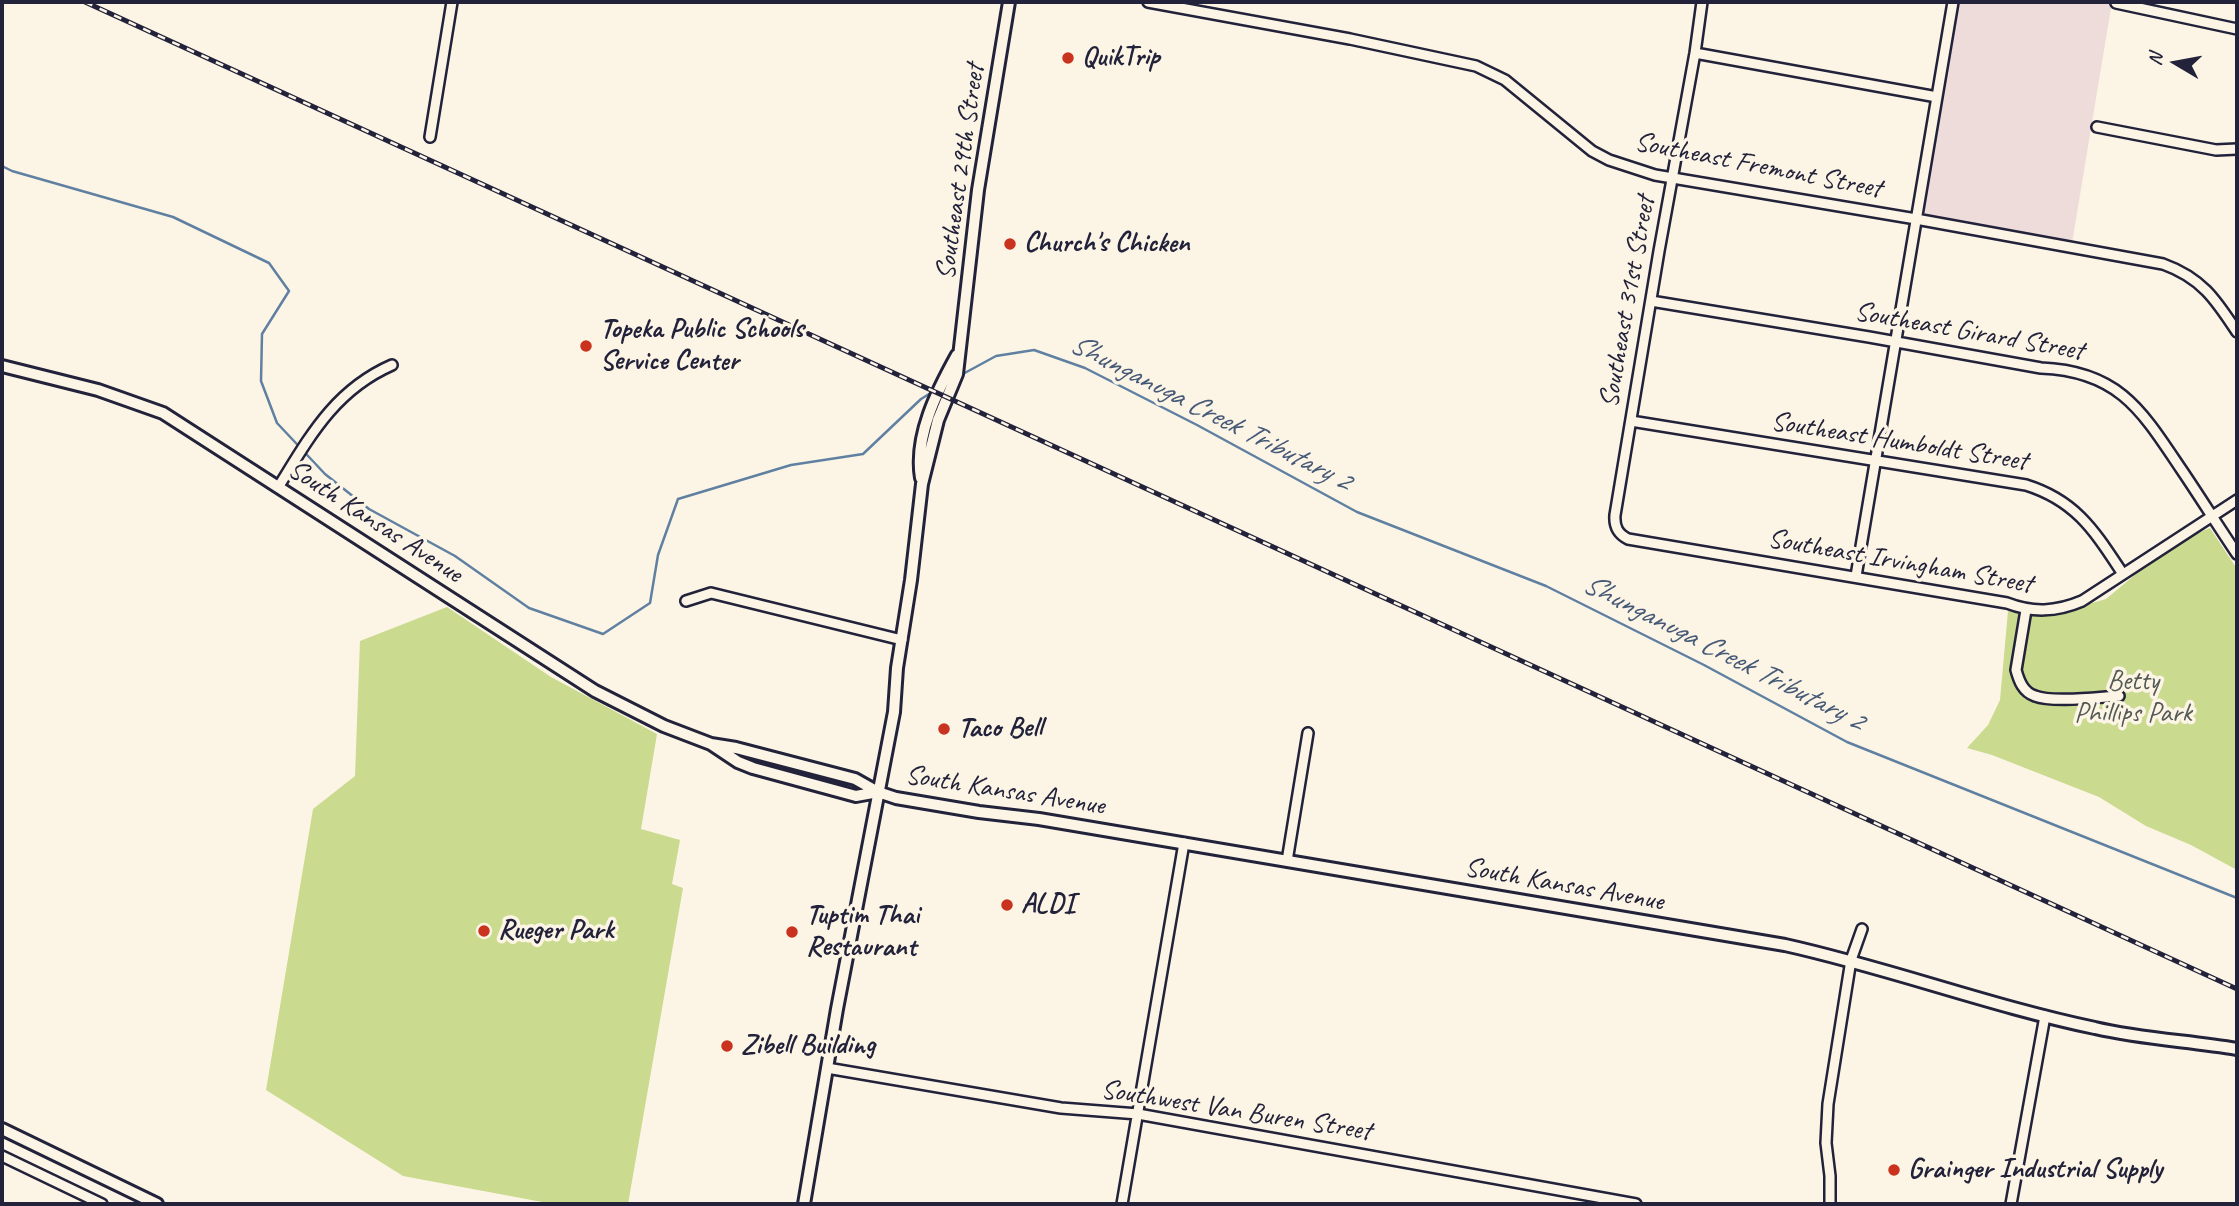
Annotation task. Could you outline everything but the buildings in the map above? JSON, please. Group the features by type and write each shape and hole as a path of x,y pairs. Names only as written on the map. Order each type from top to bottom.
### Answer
{"main road":[{"name":"Southeast 29th Street","path":"804,1204 878,792 885,767 922,484 938,420 957,374 978,190 1009,2"},
{"name":"South Kansas Avenue","path":"2,366 99,390 146,406 184,425 595,691 664,726 711,744 855,779 878,792 896,798 1039,819 1785,945 1851,960 2045,1016 2131,1036 2237,1049"},
{"name":"South Kansas Avenue","path":"711,744 738,762 769,774 856,796 878,792"},
{"path":"2,1129 158,1204"}],"street":[{"path":"430,137 452,2"},
{"name":"Southeast Fremont Street","path":"1148,2 1350,39 1476,66 1514,86 1592,151 1638,170 2171,267 2194,279 2213,296 2237,332"},
{"name":"Southeast 31st Street","path":"1615,526 1702,2"},
{"path":"1856,576 1953,2"},
{"path":"2116,3 2237,29"},
{"path":"1695,53 1937,97"},
{"path":"2097,127 2216,150 2237,149"},
{"name":"Southeast Girard Street","path":"1651,301 2089,376 2128,399 2150,423 2237,554"},
{"path":"279,486 325,416 363,380 392,365"},
{"name":"Southeast Humboldt Street","path":"1631,421 2041,489 2068,504 2093,528 2123,574"},
{"name":"Southeast Irvingham Street","path":"1615,526 1622,536 1628,538 2007,603 2026,610 2052,610 2081,601 2237,500"},
{"path":"686,601 711,593 902,640"},
{"path":"2026,610 2016,670 2018,680 2028,692 2044,699 2119,696"},
{"path":"1287,861 1308,733"},
{"path":"1122,1204 1184,843"},
{"path":"1830,1204 1826,1123 1851,960 1862,929"},
{"path":"2011,1204 2045,1016"},
{"name":"Southwest Van Buren Street","path":"827,1068 1061,1108 1139,1114 1636,1204"},
{"path":"2,1157 102,1204"}],"shaded area":[{"path":"1957,2 2112,2 2072,243 1923,214"}],"green space":[{"name":"Betty Phillips Park","path":"2210,528 2237,569 2237,870 2191,845 2146,826 2099,797 1992,755 1967,748 1988,725 2000,700 2008,611 2050,615 2106,599 2187,538"},
{"name":"Rueger Park","path":"447,607 551,677 657,734 641,829 680,840 672,884 683,888 628,1204 553,1204 403,1176 266,1090 313,809 355,776 360,641"}],"waterway":[{"name":"Shunganuga Creek Tributary 2","path":"2,166 173,217 269,263 289,291 262,334 261,381 277,423 325,474 369,509 455,556 529,608 603,634 650,603 658,555 678,499 791,465 863,454 921,399 934,391"},
{"name":"Shunganuga Creek Tributary 2","path":"961,375 996,356 1034,350 1085,368 1357,512 1546,586 1704,665 1847,742 2237,898"}],"railway":[{"path":"85,2 2237,989"}],"place":[{"name":"QuikTrip","path":"1068,58"},
{"name":"Church's Chicken","path":"1010,244"},
{"name":"Topeka Public Schools Service Center","path":"586,346"},
{"name":"Taco Bell","path":"944,729"},
{"name":"ALDI","path":"1007,905"},
{"name":"Rueger Park","path":"484,931"},
{"name":"Tuptim Thai Restaurant","path":"792,932"},
{"name":"Zibell Building","path":"727,1046"},
{"name":"Grainger Industrial Supply","path":"1894,1170"}]}
